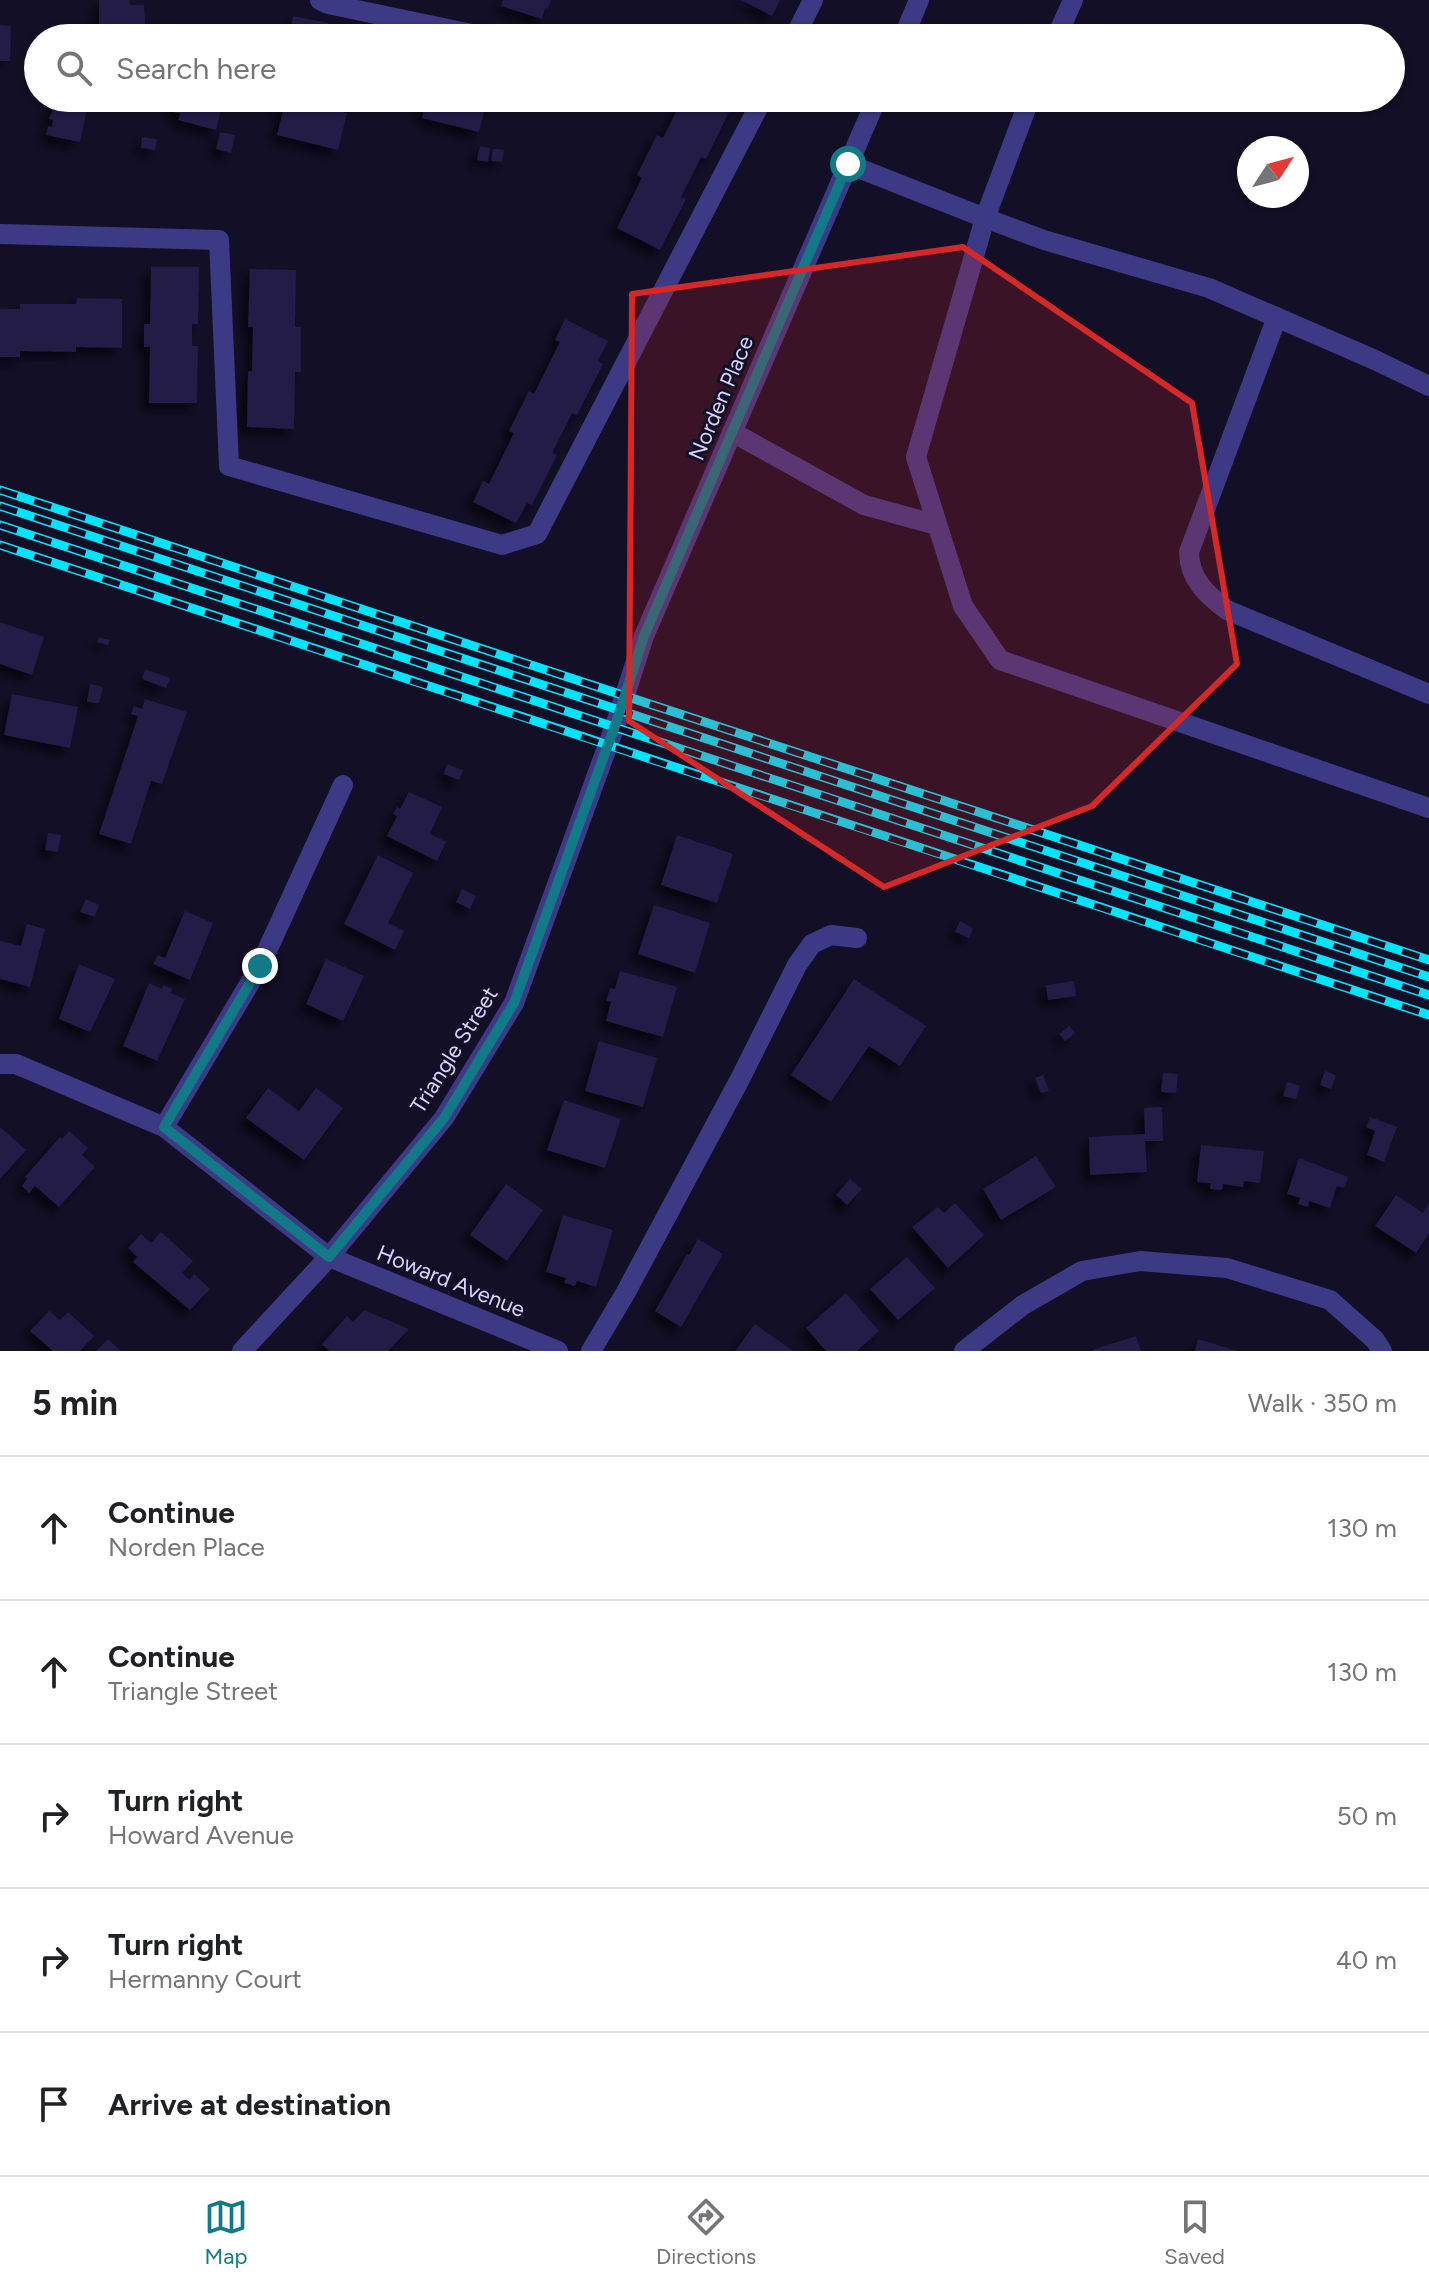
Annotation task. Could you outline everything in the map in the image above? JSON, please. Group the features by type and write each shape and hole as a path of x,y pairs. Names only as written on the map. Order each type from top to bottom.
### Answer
{"street":[{"path":"320,0 424,24"},
{"path":"801,24 813,0"},
{"path":"909,24 919,0"},
{"path":"1062,24 1073,0"},
{"path":"0,234 219,240 229,466 502,545 537,534 756,112"},
{"name":"Norden Place","path":"617,720 644,636 871,112"},
{"path":"1025,112 985,218 916,457 963,606 1000,660 1429,808"},
{"path":"848,164 1044,240 1209,288 1429,386"},
{"path":"1277,317 1189,552 1189,567 1198,584 1227,610 1259,626 1429,694"},
{"path":"732,432 864,505 937,525"},
{"name":"Triangle Street","path":"242,1351 329,1257 444,1118 514,1003 617,720"},
{"path":"164,1127 260,966 343,785"},
{"path":"591,1351 740,1079 797,965 812,944 831,935 857,938"},
{"name":"Howard Avenue","path":"0,1064 16,1064 164,1127 329,1257 558,1351"},
{"path":"964,1351 1023,1305 1082,1271 1140,1261 1227,1268 1330,1300 1375,1340 1382,1351"}],"highlighted area":[{"path":"963,247 1192,403 1237,664 1092,806 884,887 629,721 632,294"}],"building":[{"path":"99,0 130,0 130,5 144,5 145,24 99,24"},
{"path":"503,0 551,0 542,19 501,6"},
{"path":"741,0 780,0 772,16"},
{"path":"293,16 329,23 329,24 292,24"},
{"path":"0,25 11,26 10,61 0,61"},
{"path":"52,112 86,112 80,142 46,135 48,126 52,127 53,120 49,119"},
{"path":"174,112 220,112 216,130 178,120 180,114"},
{"path":"283,112 347,113 338,150 277,135"},
{"path":"424,112 484,112 479,132 422,118"},
{"path":"676,112 729,112 706,159 701,157 681,197 686,199 660,250 617,228 642,178 637,175 657,135 663,138"},
{"path":"220,132 235,135 231,153 216,149"},
{"path":"142,137 157,139 155,150 141,148"},
{"path":"480,146 490,148 488,162 477,160"},
{"path":"493,149 504,150 502,162 491,161"},
{"path":"151,267 199,267 198,324 192,324 192,346 198,346 197,403 149,403 150,347 144,347 144,324 150,324"},
{"path":"250,269 296,270 295,327 301,327 301,372 295,372 294,429 247,427 253,327 248,327"},
{"path":"77,298 122,299 122,348 76,347 76,352 20,351 20,357 0,357 0,309 20,309 20,304 76,304"},
{"path":"565,319 608,341 598,361 603,364 577,415 572,413 552,453 557,455 532,505 527,503 516,523 473,502 483,481 489,484 514,433 509,431 529,391 534,394 560,342 555,340"},
{"path":"0,622 44,637 32,675 0,664"},
{"path":"99,637 110,640 108,645 97,642"},
{"path":"145,669 170,678 166,688 142,679"},
{"path":"90,684 103,687 99,703 87,702"},
{"path":"12,694 78,707 70,748 4,735"},
{"path":"145,699 187,712 162,784 151,781 131,844 99,834 138,716 131,714 134,706 142,709"},
{"path":"447,764 463,770 459,780 444,774"},
{"path":"409,792 442,807 430,834 446,842 437,861 387,836 397,816 393,814 397,807 400,809"},
{"path":"48,833 61,835 58,852 45,850"},
{"path":"677,835 733,854 717,903 661,885"},
{"path":"378,855 413,873 388,923 404,931 395,950 344,924"},
{"path":"462,889 476,896 470,909 456,902"},
{"path":"86,899 99,905 95,917 80,912"},
{"path":"654,905 710,923 695,973 638,954"},
{"path":"185,911 213,923 190,980 153,964 158,955 165,958"},
{"path":"960,921 973,928 969,938 955,932"},
{"path":"27,924 45,929 30,987 0,979 0,941 21,946"},
{"path":"326,959 364,976 343,1021 306,1004"},
{"path":"79,964 115,979 90,1032 59,1019"},
{"path":"620,971 677,987 663,1037 606,1021 611,1002 606,1001 610,988 615,989"},
{"path":"854,979 926,1026 900,1066 869,1046 831,1102 791,1075"},
{"path":"1074,981 1076,996 1048,1000 1046,985"},
{"path":"149,983 162,989 163,985 172,989 171,993 185,999 157,1061 123,1046"},
{"path":"1069,1026 1075,1033 1065,1041 1059,1034"},
{"path":"599,1041 657,1058 643,1107 585,1091"},
{"path":"1325,1071 1336,1075 1331,1089 1320,1085"},
{"path":"1163,1073 1178,1074 1176,1093 1161,1092"},
{"path":"1043,1075 1049,1091 1041,1093 1035,1078"},
{"path":"1287,1082 1300,1086 1296,1099 1283,1096"},
{"path":"268,1088 299,1111 316,1088 343,1108 304,1160 246,1118"},
{"path":"564,1100 621,1119 605,1168 547,1150"},
{"path":"1162,1107 1163,1141 1145,1141 1147,1172 1090,1175 1089,1137 1145,1134 1144,1108"},
{"path":"1370,1117 1397,1127 1384,1162 1367,1155 1375,1131 1366,1127"},
{"path":"0,1127 26,1150 0,1179"},
{"path":"69,1131 88,1148 82,1155 95,1167 59,1207 35,1186 29,1193 22,1186 27,1179 25,1177"},
{"path":"1201,1145 1264,1151 1260,1183 1244,1181 1243,1187 1223,1184 1222,1190 1210,1189 1211,1183 1197,1182"},
{"path":"1036,1156 1056,1187 1001,1220 983,1189"},
{"path":"1299,1158 1348,1177 1344,1188 1337,1186 1330,1208 1309,1201 1308,1207 1298,1204 1300,1198 1287,1194"},
{"path":"850,1179 862,1189 847,1205 836,1195"},
{"path":"506,1184 543,1210 507,1261 470,1235"},
{"path":"1396,1195 1423,1213 1429,1204 1429,1233 1416,1253 1375,1226"},
{"path":"955,1203 984,1235 948,1268 912,1227 938,1207 944,1213"},
{"path":"563,1215 613,1230 596,1287 577,1281 575,1286 564,1283 566,1278 546,1272"},
{"path":"161,1232 193,1261 182,1273 190,1280 194,1274 210,1289 190,1310 133,1262 137,1257 128,1248 141,1234 151,1243"},
{"path":"698,1239 723,1254 681,1327 655,1311"},
{"path":"907,1257 935,1288 898,1320 870,1289"},
{"path":"846,1293 879,1331 857,1351 826,1351 806,1328"},
{"path":"364,1310 409,1329 388,1351 329,1351 322,1344 347,1316 353,1322"},
{"path":"49,1311 60,1320 68,1312 94,1336 80,1351 53,1351 30,1331"},
{"path":"755,1324 793,1351 735,1351"},
{"path":"1136,1336 1141,1351 1092,1351 1092,1350"},
{"path":"108,1339 121,1351 96,1351"},
{"path":"1198,1339 1234,1350 1234,1351 1195,1351"}],"railway":[{"path":"0,490 1429,960"},
{"path":"0,506 1429,977"},
{"path":"0,525 1429,995"},
{"path":"0,545 1429,1015"}],"route":[{"path":"260,966 164,1127 329,1257 444,1118 514,1003 617,720 644,636 848,164"}]}
